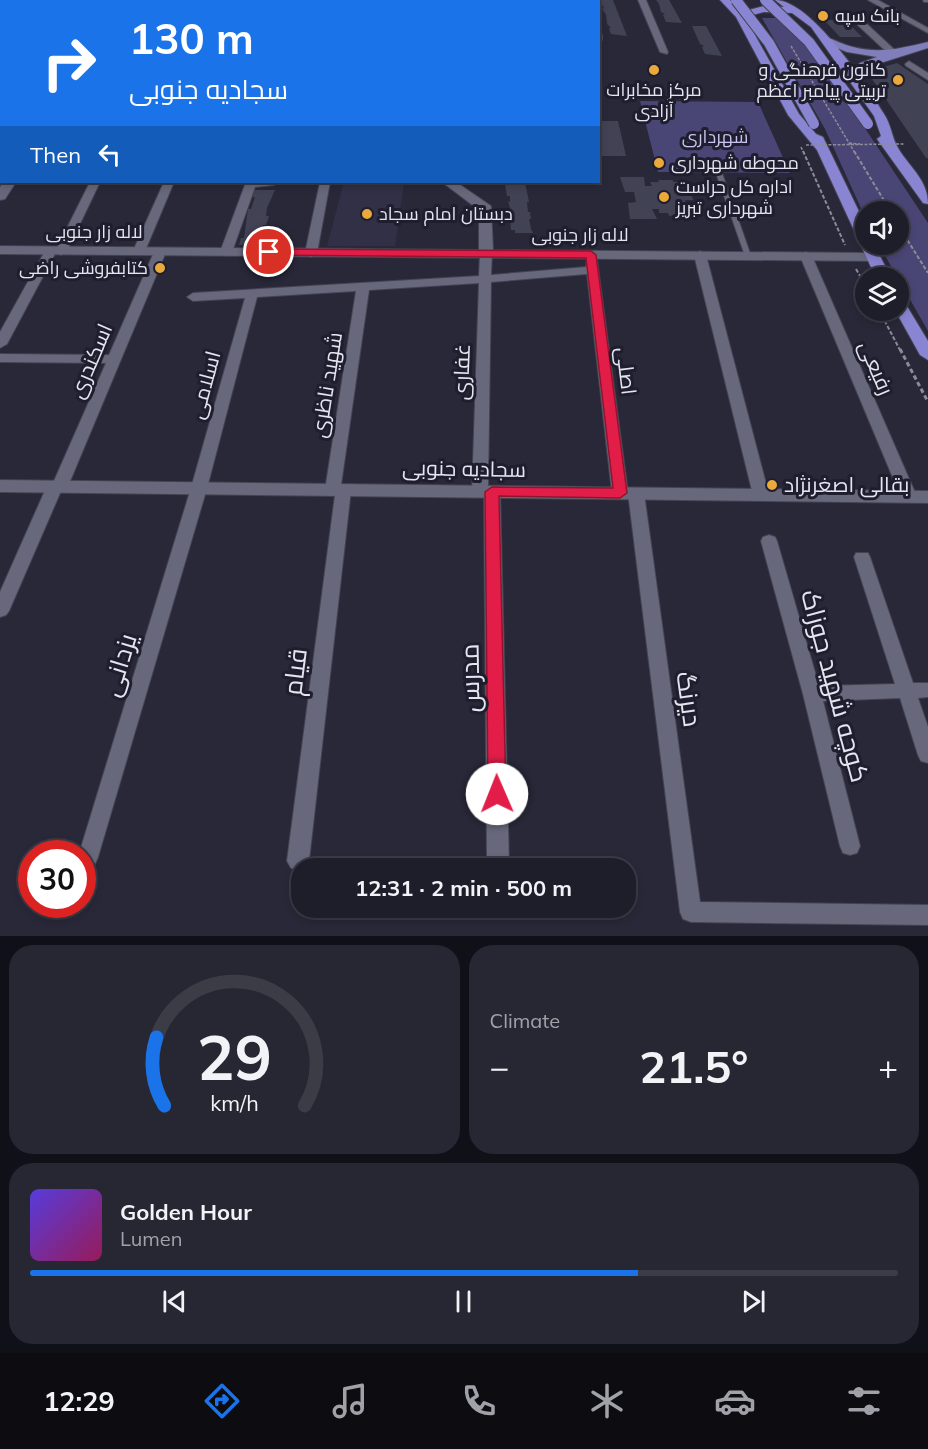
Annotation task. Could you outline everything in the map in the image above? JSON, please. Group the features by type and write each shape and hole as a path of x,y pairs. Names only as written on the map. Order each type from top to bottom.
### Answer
{"highway":[{"path":"724,0 740,16 794,115 820,147"},
{"path":"736,0 749,13 765,37 814,124 820,147 855,221"},
{"path":"765,0 801,31 826,60 868,124 891,147 928,200"},
{"path":"780,0 814,25"},
{"path":"794,0 853,76 880,116 891,147"},
{"path":"740,16 748,11 762,9 797,12"},
{"path":"908,321 928,356"}],"main road":[{"path":"826,40 847,50 868,54 894,54"},
{"path":"853,76 864,65 928,45"}],"street":[{"path":"642,0 664,51"},
{"path":"872,0 928,30"},
{"path":"852,15 894,54"},
{"path":"909,64 928,78"},
{"path":"0,196 9,183"},
{"path":"0,344 94,183"},
{"path":"139,251 169,183"},
{"path":"226,252 250,183"},
{"path":"311,253 325,183"},
{"path":"449,183 486,208 486,254"},
{"name":"لاله زار جنوبی","path":"0,250 806,256 855,250"},
{"name":"اسکندری","path":"0,611 160,252"},
{"name":"غفاری","path":"486,254 486,492"},
{"name":"اصلی","path":"591,255 628,493"},
{"path":"700,255 761,495"},
{"name":"رفیعی","path":"806,256 909,497"},
{"path":"193,297 593,270"},
{"name":"شهید ناظری","path":"338,490 363,287"},
{"name":"اسلامی","path":"199,488 252,294"},
{"path":"0,358 114,359"},
{"name":"سجادیه جنوبی","path":"0,486 928,497"},
{"name":"یزدانی","path":"93,840 199,488"},
{"name":"قیام","path":"298,858 338,490"},
{"name":"مدرس","path":"486,492 498,858"},
{"name":"دیرنگ","path":"628,493 691,912 928,915"},
{"name":"کوچه شهید جوزاک","path":"769,541 812,694 850,846"},
{"path":"862,557 928,755"},
{"path":"812,694 928,690"}],"lane":[{"path":"719,173 748,256"}],"path":[{"path":"789,43 884,201"},
{"path":"849,143 860,144"},
{"path":"806,145 905,144"},
{"path":"909,243 928,273"},
{"path":"885,321 928,402"}],"shaded area":[{"name":"دبستان امام سجاد","path":"344,183 404,183 395,246 327,246"}],"green space":[{"path":"762,18 780,18 819,59 928,223 928,331 909,298 909,267 892,267 885,255 909,255 909,201 858,201 825,129"},
{"name":"شهرداری","path":"640,101 758,102 790,173 658,172"}],"building":[{"path":"600,0 613,0 627,36 611,34 609,28 611,28 607,24 606,15 602,9 604,8"},
{"path":"656,0 669,0 682,23 666,22 663,15 665,14 661,12"},
{"path":"824,20 845,20 862,37 840,37"},
{"path":"692,26 706,26 722,56 705,54 702,47 704,46 700,44"},
{"path":"897,63 928,84 928,158 870,76 873,70"},
{"path":"600,121 618,121 626,156 600,156"},
{"name":"اداره کل حراست شهرداری تبریز","path":"620,177 644,177 645,186 652,186 650,182 659,182 658,180 679,182 683,194 691,194 693,200 685,200 690,213 669,216 668,213 659,213 659,209 652,209 657,219 630,219 628,203 636,202 634,192 625,192"},
{"path":"508,183 525,183 533,233 515,233 515,230 511,230 510,219 513,219 508,201 510,202 510,196 507,196 505,185"},
{"path":"253,190 275,190 267,208 266,216 269,216 266,225 263,225 262,245 239,245 241,238 244,238 248,209 251,209 255,197 252,197"}],"place":[{"name":"بانک سپه","path":"823,16"},
{"name":"مرکز مخابرات آزادی","path":"654,70"},
{"name":"کانون فرهنگی و تربیتی پیامبر اعظم","path":"898,80"},
{"name":"محوطه شهرداری","path":"659,163"},
{"name":"اداره کل حراست شهرداری تبریز","path":"664,197"},
{"name":"دبستان امام سجاد","path":"367,214"},
{"name":"کتابفروشی راضی","path":"160,268"},
{"name":"بقالی اصغرنژاد","path":"772,485"}],"route":[{"path":"269,252 591,255 620,493 492,492 497,794"}]}
